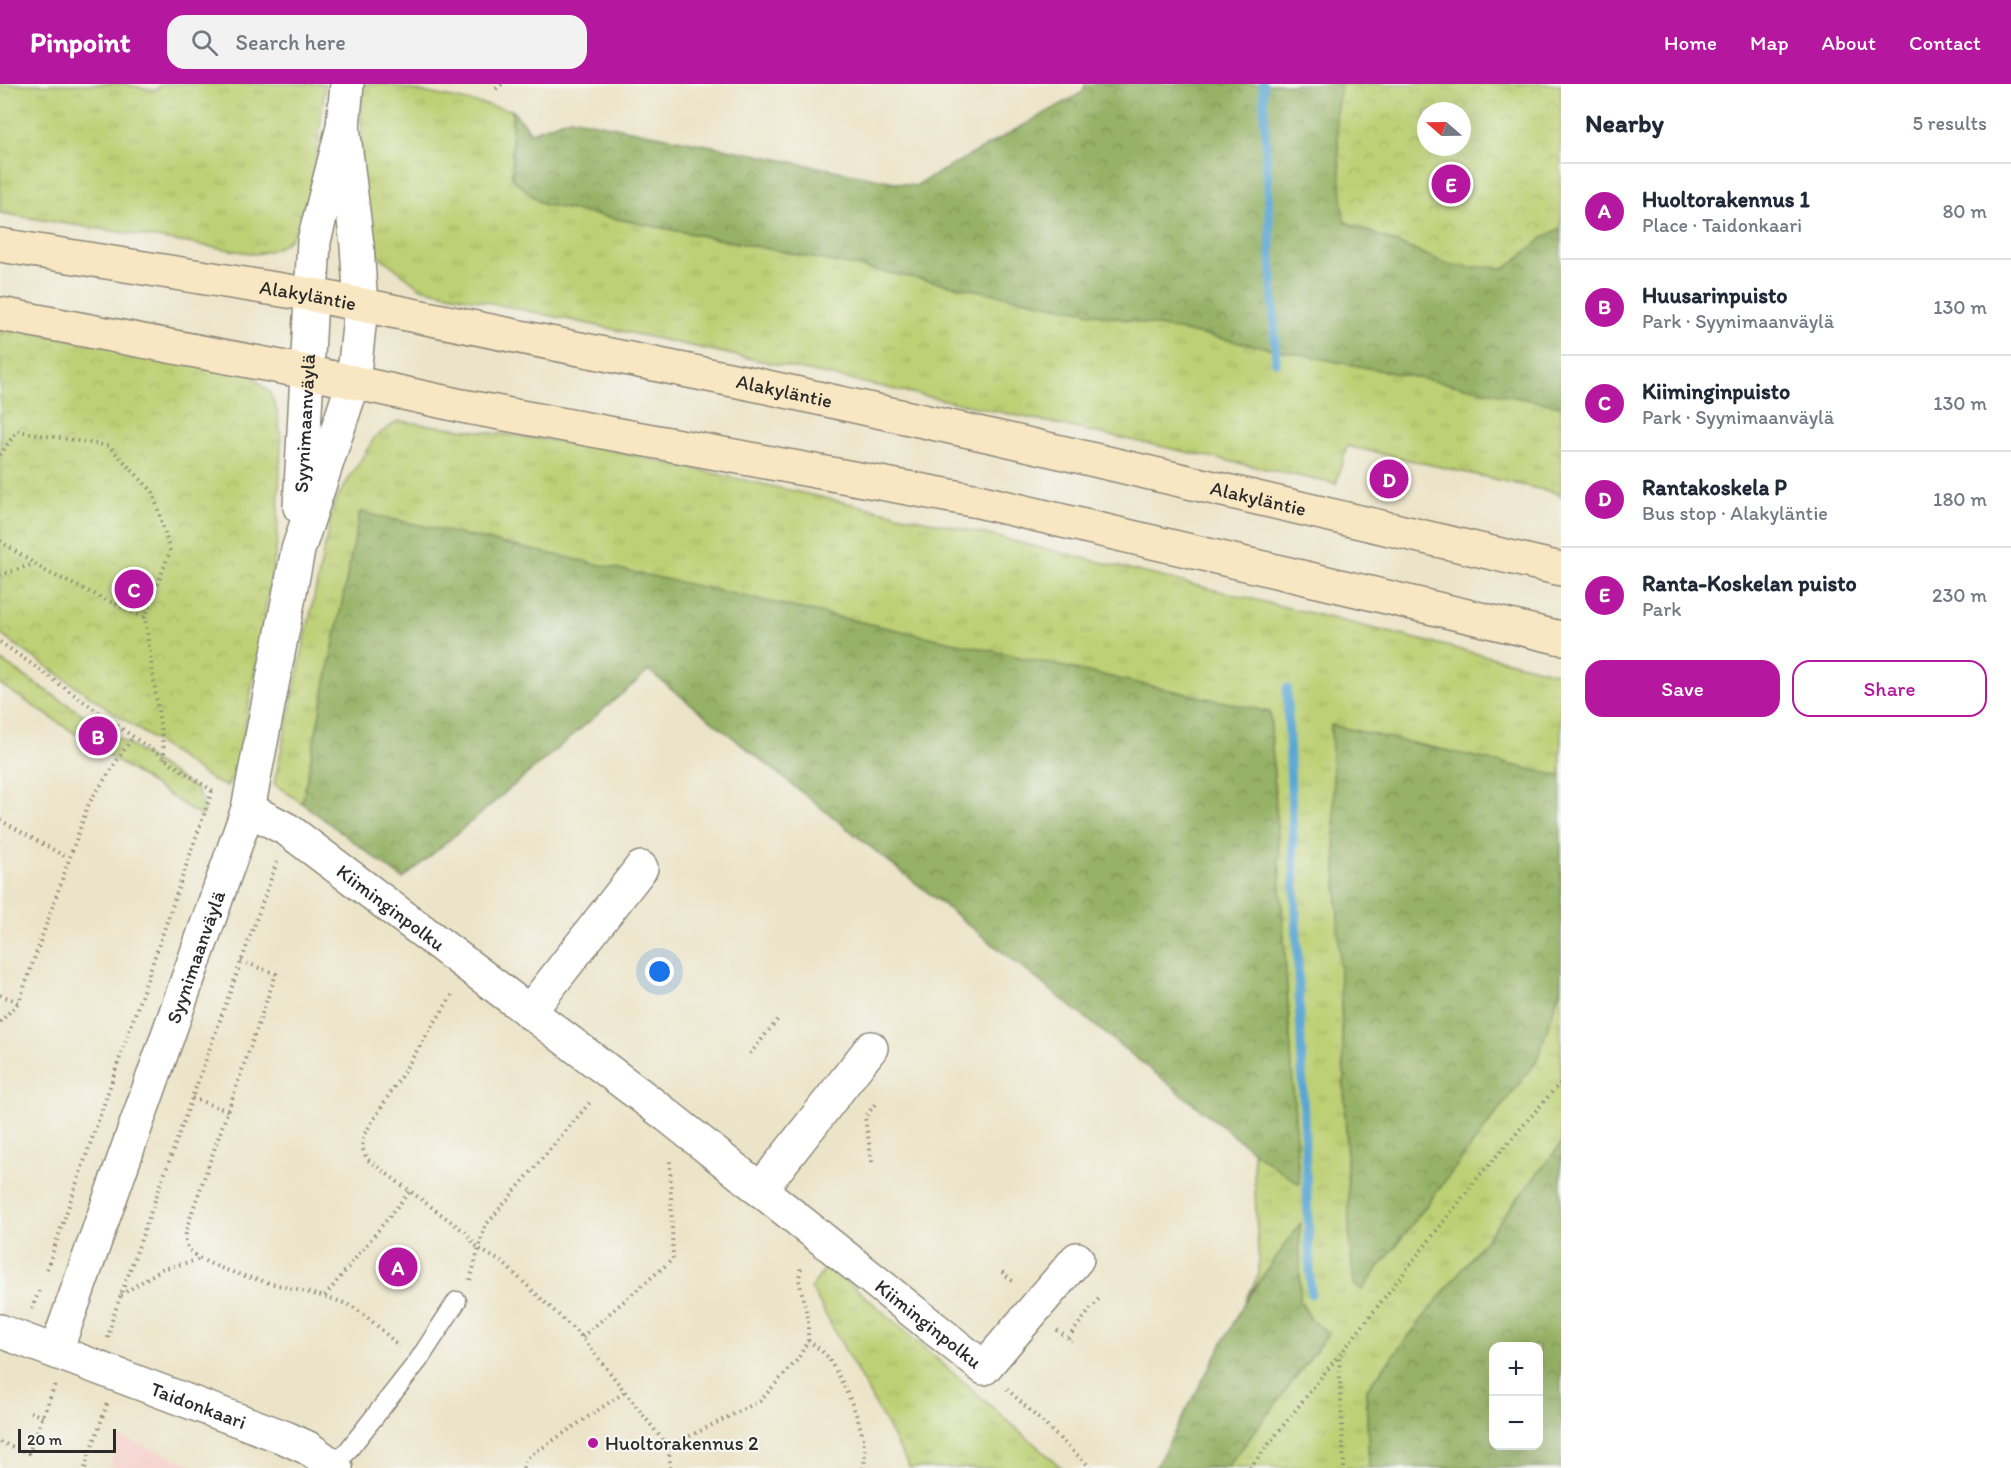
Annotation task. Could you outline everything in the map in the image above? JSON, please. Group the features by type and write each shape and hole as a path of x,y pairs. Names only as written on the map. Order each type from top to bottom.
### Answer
{"main road":[{"name":"Alakyläntie","path":"0,245 313,295 361,307 753,384 996,437 1561,569"},
{"path":"0,314 307,372 462,406 978,501 1561,638"}],"street":[{"path":"343,127 346,84"},
{"name":"Syynimaanväylä","path":"298,550 314,241 343,127"},
{"name":"Syynimaanväylä","path":"57,1365 248,810 298,550 353,382 361,307 357,245 343,127"},
{"name":"Kiiminginpolku","path":"248,810 288,830 668,1116 984,1368 1077,1258"},
{"path":"529,1012 641,868"},
{"path":"760,1190 871,1047"},
{"name":"Taidonkaari","path":"10,1334 57,1365 103,1382 286,1438 308,1448 336,1468"}],"lane":[{"path":"336,1468 418,1362 457,1301"}],"path":[{"path":"496,89 502,84"},
{"path":"0,455 17,430 109,446 153,492 170,551 145,618 165,759"},
{"path":"0,541 35,564 145,618"},
{"path":"0,575 35,564"},
{"path":"0,642 96,709 132,738 212,791 248,810"},
{"path":"0,1022 19,1002 88,803 132,738"},
{"path":"44,1279 212,791"},
{"path":"0,820 68,858"},
{"path":"85,1468 121,1295 288,830"},
{"path":"241,961 276,974 185,1237 188,1249 201,1259 266,1282 326,1296 351,1306 418,1362"},
{"path":"469,968 364,1135 362,1147 367,1159 465,1232 479,1249 502,1262 582,1337 668,1447 671,1468"},
{"path":"0,995 19,1002"},
{"path":"750,1054 778,1019"},
{"path":"457,1301 471,1279 485,1227 613,1075"},
{"path":"1250,1468 1480,1175 1561,1082"},
{"path":"192,1098 228,1111"},
{"path":"872,1162 865,1117 877,1102"},
{"path":"582,1337 673,1259 668,1116"},
{"path":"326,1296 410,1191"},
{"path":"668,1447 760,1401 798,1359 808,1340 808,1318 799,1280 804,1225"},
{"path":"121,1295 162,1269 201,1259"},
{"path":"10,1334 40,1290"},
{"path":"1068,1338 1101,1296"},
{"path":"808,1340 828,1357 862,1429 866,1444 863,1468"},
{"path":"1339,1356 1344,1468"},
{"path":"0,1442 29,1453 43,1417 57,1365"},
{"path":"984,1368 1091,1468"},
{"path":"524,1468 525,1461 530,1456 625,1392"},
{"path":"30,1412 43,1417"}],"shaded area":[{"path":"120,1437 201,1468 109,1468"}],"green space":[{"path":"0,84 122,84 155,90 162,84 325,84 316,163 301,220 292,236 284,243 256,254 0,213"},
{"path":"361,84 383,84 512,110 512,177 542,204 1561,406 1561,497 1557,493 1347,446 1336,484 421,288 379,256 362,205"},
{"path":"1085,84 1341,84 1336,113 1344,222 1453,266 1507,268 1544,237 1561,228 1561,406 542,204 512,178 512,110 531,132 570,118 915,186 1083,92"},
{"path":"1341,84 1561,84 1561,228 1544,237 1506,268 1453,266 1344,221 1336,113"},
{"path":"0,327 247,371 270,393 277,411 281,440 277,544 237,772 227,786 215,782 0,634"},
{"path":"398,421 587,445 964,529 1561,674 1561,776 1331,726 1350,1246 1354,1284 1362,1290 1537,1060 1561,986 1561,1144 1366,1390 1369,1468 1227,1468 1329,1333 1312,1321 1300,1301 1300,1225 1245,1300 1259,1274 1253,1151 1299,1183 1270,712 360,513 302,803 274,784 334,503 375,437"},
{"path":"360,512 1270,712 1299,1184 1253,1151 649,671 403,879 302,803"},
{"path":"0,660 196,789 203,806 202,817 0,684"},
{"path":"1331,725 1561,776 1561,986 1537,1060 1362,1290 1354,1284 1350,1246"},
{"path":"1561,1144 1561,1468 1369,1468 1366,1390"},
{"path":"1300,1224 1300,1301 1312,1321 1329,1333 1227,1468 1155,1468 1246,1300"},
{"path":"828,1264 1062,1468 910,1468 811,1288"}],"waterway":[{"path":"1263,84 1276,362"},
{"path":"1287,688 1311,1294"}],"place":[{"name":"Ranta-Koskelan puisto","path":"1451,184"},
{"name":"Rantakoskela P","path":"1389,479"},
{"name":"Kiiminginpuisto","path":"134,589"},
{"name":"Huusarinpuisto","path":"98,736"},
{"name":"Huoltorakennus 1","path":"398,1267"},
{"name":"Huoltorakennus 2","path":"593,1443"}]}
